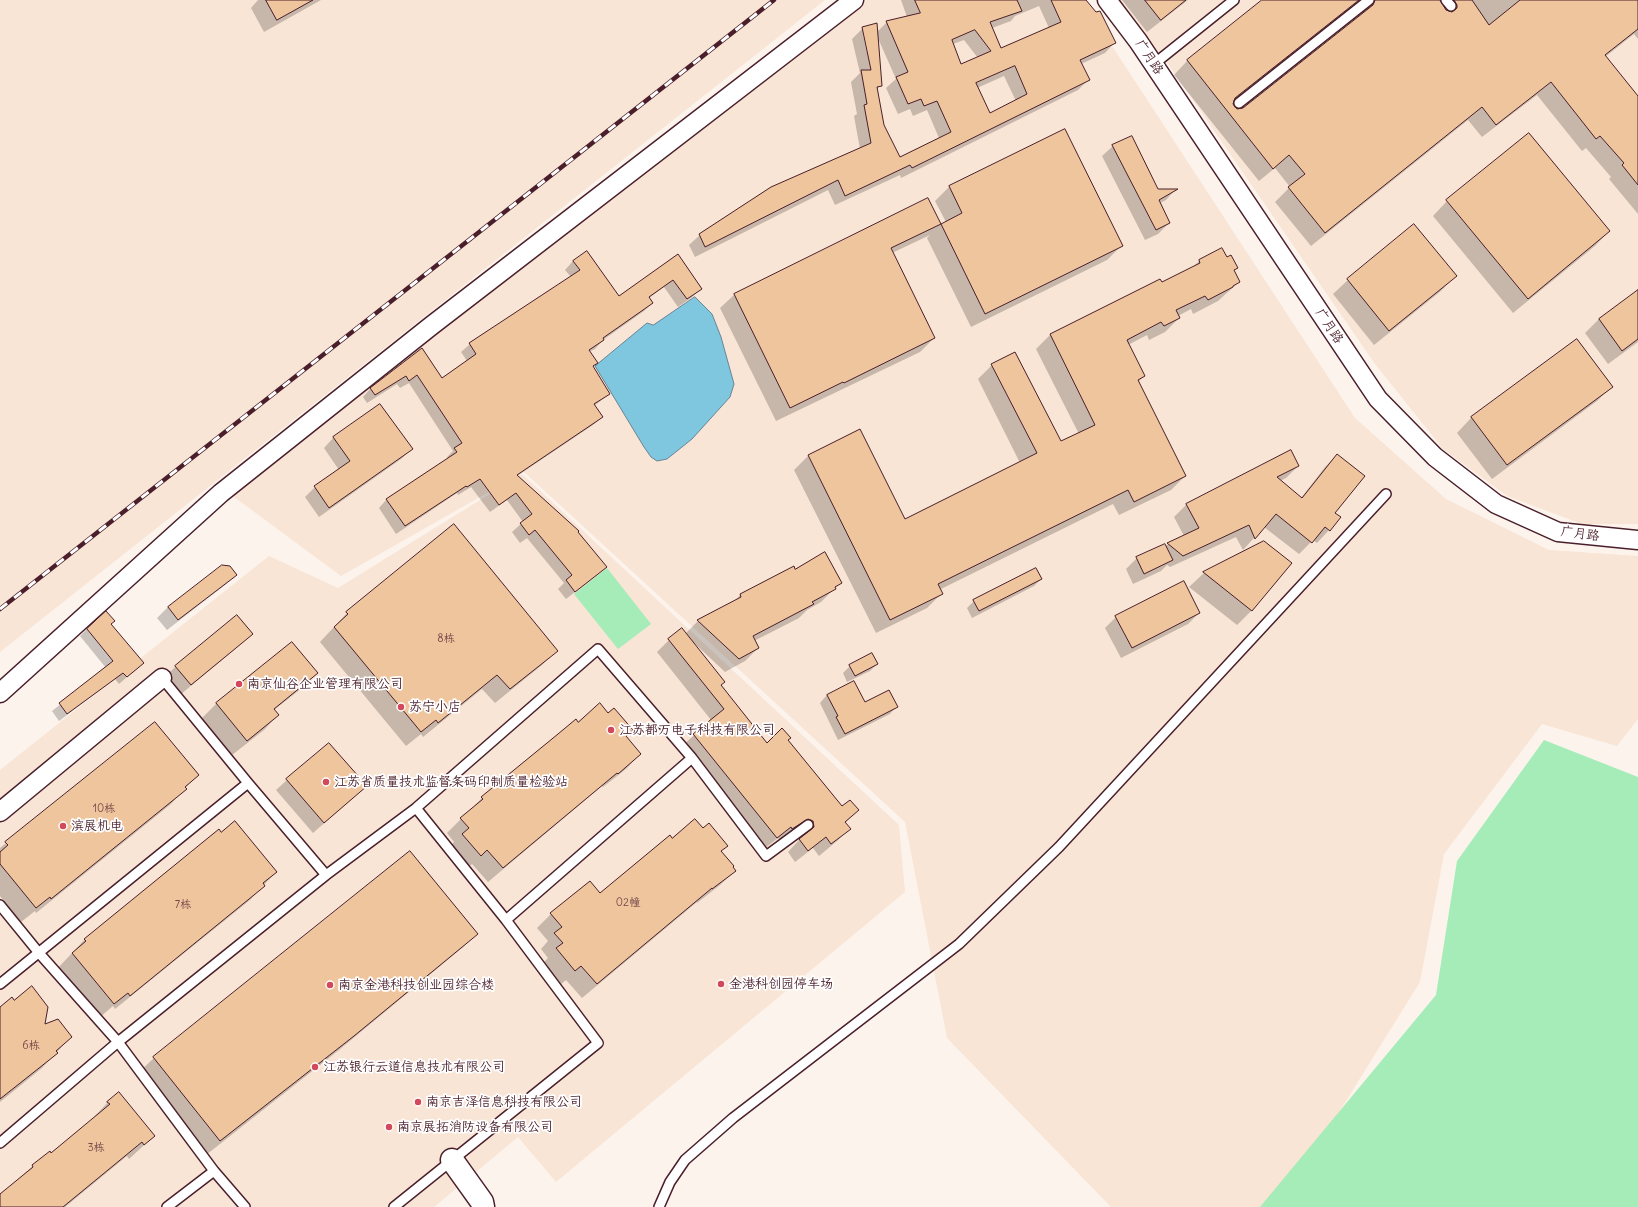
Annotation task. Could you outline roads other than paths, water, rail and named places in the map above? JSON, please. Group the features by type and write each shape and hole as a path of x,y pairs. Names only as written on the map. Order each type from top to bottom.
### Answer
{"street":[{"path":"0,692 221,493 431,326 854,0"},
{"name":"广月路","path":"1107,0 1154,64 1378,399 1435,457 1496,504 1558,532 1638,540"},
{"path":"0,812 162,678"},
{"path":"452,1160 479,1205"}],"lane":[{"path":"1154,64 1234,0"},
{"path":"1239,103 1369,0"},
{"path":"660,1207 670,1182 685,1160 733,1118 959,944 1054,853 1386,494"},
{"path":"0,1144 118,1042 326,875 416,808 598,649 692,758 766,856 808,825"},
{"path":"162,678 326,875"},
{"path":"506,920 692,758"},
{"path":"0,984 248,783"},
{"path":"394,1207 598,1043 506,920 416,808"},
{"path":"0,905 39,953 118,1042 214,1170 245,1207"},
{"path":"168,1207 214,1170"}],"water":[{"path":"695,297 712,314 721,337 734,384 730,397 692,439 667,459 657,461 651,457 644,447 595,366 647,323 653,325"}],"railway":[{"path":"0,609 774,0"}],"place":[{"name":"南京仙谷企业管理有限公司","path":"239,684"},
{"name":"苏宁小店","path":"401,707"},
{"name":"江苏都万电子科技有限公司","path":"611,730"},
{"name":"江苏省质量技术监督条码印制质量检验站","path":"326,782"},
{"name":"滨展机电","path":"63,826"},
{"name":"金港科创园停车场","path":"721,984"},
{"name":"南京金港科技创业园综合楼","path":"330,985"},
{"name":"江苏银行云道信息技术有限公司","path":"315,1067"},
{"name":"南京吉泽信息科技有限公司","path":"418,1102"},
{"name":"南京展拓消防设备有限公司","path":"389,1127"}]}
